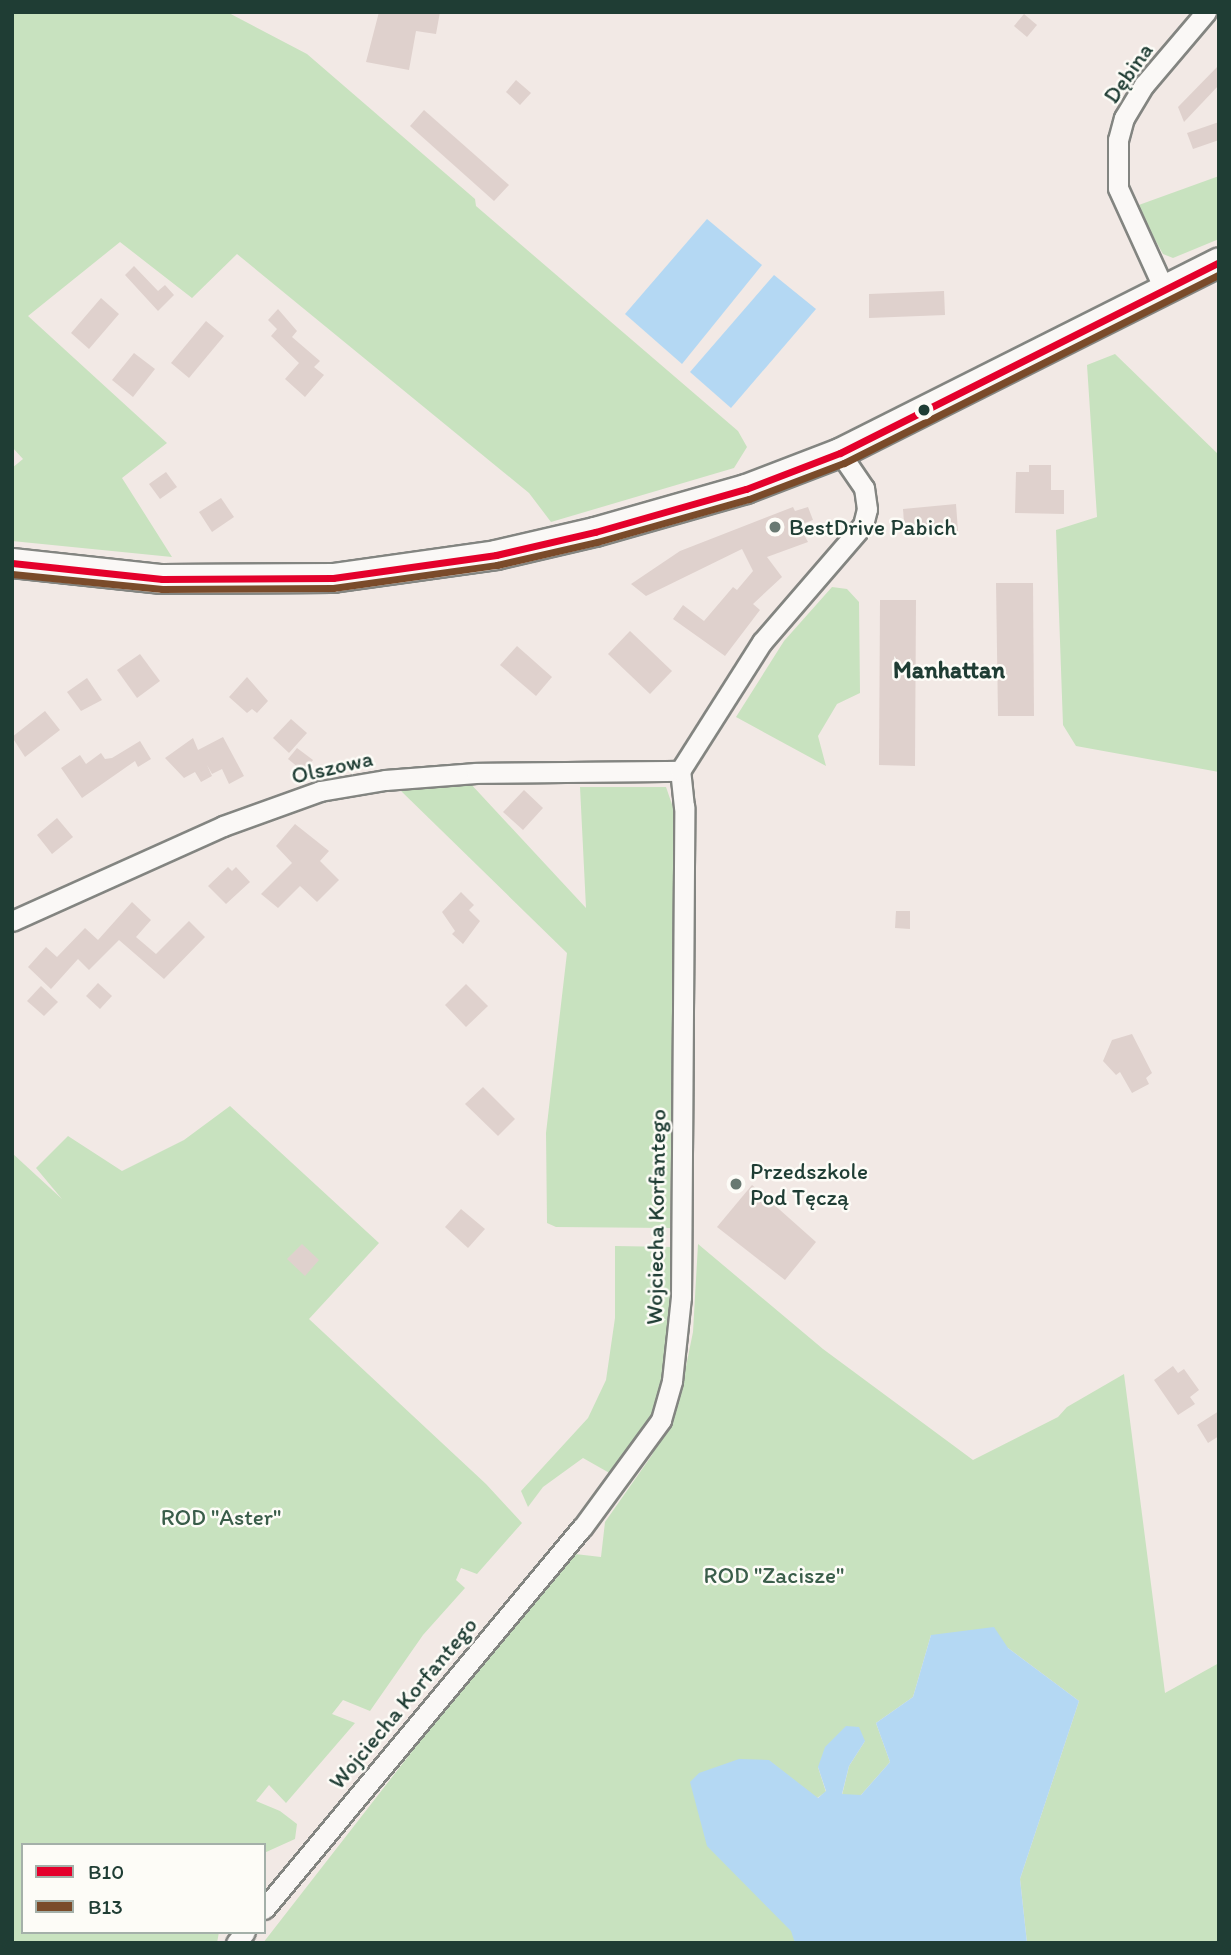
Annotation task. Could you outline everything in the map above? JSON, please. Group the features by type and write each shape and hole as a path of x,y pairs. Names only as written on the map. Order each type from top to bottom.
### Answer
{"main road":[{"path":"12,563 162,579 246,581 415,568 496,555 678,510 840,453 1219,262"}],"street":[{"name":"Dębina","path":"1164,289 1118,188 1118,140 1124,118 1144,85 1206,12"},
{"path":"680,771 762,642 863,525 867,509 864,488 840,453"},
{"name":"Olszowa","path":"14,918 223,826 320,791 385,780 476,773 680,771"},
{"name":"Wojciecha Korfantego","path":"266,1907 582,1528 661,1420 672,1381 681,1297 684,807 680,771"}],"green space":[{"path":"12,12 227,12 307,54 475,199 476,206 738,431 747,447 734,468 551,522 529,493 237,254 192,298 120,242 28,316 167,443 122,478 172,557 12,541 12,468 23,459 12,447"},
{"path":"1219,176 1219,239 1173,258 1163,254 1136,206"},
{"path":"1115,354 1219,455 1219,772 1076,746 1063,725 1056,530 1097,517 1087,365"},
{"path":"832,587 847,589 859,602 860,693 837,704 818,736 826,766 736,717 784,641"},
{"path":"469,782 586,908 580,787 666,787 676,816 670,1228 556,1227 547,1223 546,1133 567,953 400,790"},
{"name":"ROD \"Aster\"","path":"230,1106 379,1243 309,1319 486,1484 522,1523 477,1574 461,1568 456,1580 465,1588 423,1635 370,1711 343,1700 332,1714 355,1723 286,1803 269,1785 256,1801 280,1811 297,1824 295,1839 266,1852 266,1843 21,1843 21,1934 219,1934 217,1943 12,1943 12,1153 62,1199 36,1168 68,1136 122,1171 184,1140"},
{"name":"ROD \"Zacisze\"","path":"698,1244 823,1349 973,1460 1058,1417 1067,1407 1124,1374 1165,1693 1219,1663 1219,1943 1027,1943 1020,1879 1079,1701 1008,1648 931,1635 913,1697 876,1723 890,1762 861,1795 842,1795 849,1766 865,1741 818,1767 826,1792 817,1798 768,1760 795,1943 263,1943 417,1745 575,1554 601,1557 605,1522 652,1455 683,1381 693,1332"},
{"path":"615,1246 674,1247 671,1337 657,1410 613,1475 583,1458 543,1487 528,1507 521,1491 588,1418 606,1380 615,1318"}],"water":[{"path":"707,219 762,265 682,364 625,314"},
{"path":"774,275 816,309 731,408 690,372"},
{"path":"994,1627 1008,1648 1079,1701 1020,1879 1027,1943 795,1943 791,1931 707,1846 690,1782 699,1773 739,1759 769,1760 818,1798 826,1791 818,1767 825,1747 846,1726 859,1727 865,1741 849,1766 842,1794 861,1795 890,1762 876,1723 913,1697 931,1635"}],"building":[{"path":"379,12 440,12 436,34 416,31 409,70 366,62"},
{"path":"1024,14 1037,25 1027,37 1014,26"},
{"path":"1219,65 1219,85 1184,122 1178,107"},
{"path":"516,80 531,93 520,105 506,92"},
{"path":"424,110 509,185 494,201 410,126"},
{"path":"1219,122 1219,140 1193,149 1187,133"},
{"path":"134,266 158,291 165,285 174,295 158,311 125,275"},
{"path":"944,291 945,315 869,318 869,294"},
{"path":"101,298 119,314 89,349 71,333"},
{"path":"278,309 297,331 292,337 320,361 314,367 324,375 305,397 285,379 299,363 271,336 277,329 268,320"},
{"path":"206,321 224,336 189,378 171,363"},
{"path":"134,353 155,369 133,397 112,380"},
{"path":"1029,465 1051,465 1051,490 1064,490 1064,514 1015,513 1016,472 1029,472"},
{"path":"166,472 177,487 160,499 149,484"},
{"path":"221,498 234,517 212,532 199,512"},
{"path":"956,504 958,531 905,536 903,509"},
{"path":"793,507 795,511 808,507 813,520 799,525 808,542 767,557 782,577 753,604 760,610 725,656 673,619 683,605 704,621 733,587 737,590 753,571 742,549 646,596 631,584 680,551"},
{"path":"996,583 1033,583 1034,716 998,716"},
{"path":"880,600 916,600 915,766 879,765"},
{"path":"630,631 672,671 650,694 608,654"},
{"path":"517,646 552,677 536,696 500,665"},
{"path":"140,654 160,681 137,698 117,670"},
{"path":"247,677 268,701 257,713 252,709 247,713 229,697"},
{"path":"87,678 102,700 81,711 67,692"},
{"path":"45,711 60,730 25,757 12,737"},
{"path":"291,719 307,733 289,753 273,738"},
{"path":"223,737 244,776 229,784 222,769 212,774 207,765 212,776 201,782 195,772 184,778 165,758 193,738 198,750"},
{"path":"140,741 151,759 138,767 135,761 82,798 61,768 80,755 86,764 101,753 105,759 112,758"},
{"path":"297,748 313,760 304,772 288,759"},
{"path":"524,790 543,808 523,830 503,812"},
{"path":"57,818 73,837 52,854 37,835"},
{"path":"295,824 329,851 320,861 339,880 317,902 300,886 278,908 261,894 292,863 276,846"},
{"path":"228,867 232,871 236,867 250,882 226,904 208,886"},
{"path":"461,892 474,905 469,910 480,921 463,944 452,934 455,931 442,912"},
{"path":"132,902 151,920 136,937 156,954 189,921 205,937 164,979 119,940 89,970 78,959 51,989 28,967 46,947 57,957 85,928 98,940"},
{"path":"896,911 910,911 910,929 895,928"},
{"path":"98,983 112,996 100,1009 86,996"},
{"path":"466,984 488,1006 466,1027 445,1005"},
{"path":"41,986 58,1002 44,1016 27,1001"},
{"path":"1132,1034 1152,1073 1146,1078 1149,1084 1132,1093 1120,1072 1116,1075 1103,1061 1112,1040"},
{"path":"483,1087 515,1119 498,1136 465,1104"},
{"name":"Przedszkole Pod Tęczą","path":"752,1185 816,1242 785,1280 717,1227"},
{"path":"461,1209 485,1229 468,1248 445,1227"},
{"path":"302,1244 319,1260 305,1276 287,1259"},
{"path":"1173,1366 1178,1373 1184,1369 1199,1390 1190,1397 1195,1404 1178,1415 1154,1380"},
{"path":"1219,1411 1219,1436 1208,1443 1197,1425"}],"transit line":[{"name":"B10","path":"12,563 162,579 333,578 496,555 595,532 746,489 840,453 1219,262"},
{"name":"B13","path":"12,574 162,589 333,588 497,565 597,542 749,499 844,463 1219,274"}],"place":[{"name":"BestDrive Pabich","path":"775,527"},
{"name":"Przedszkole Pod Tęczą","path":"736,1184"}],"district":[{"name":"Manhattan","path":"949,670"}]}
